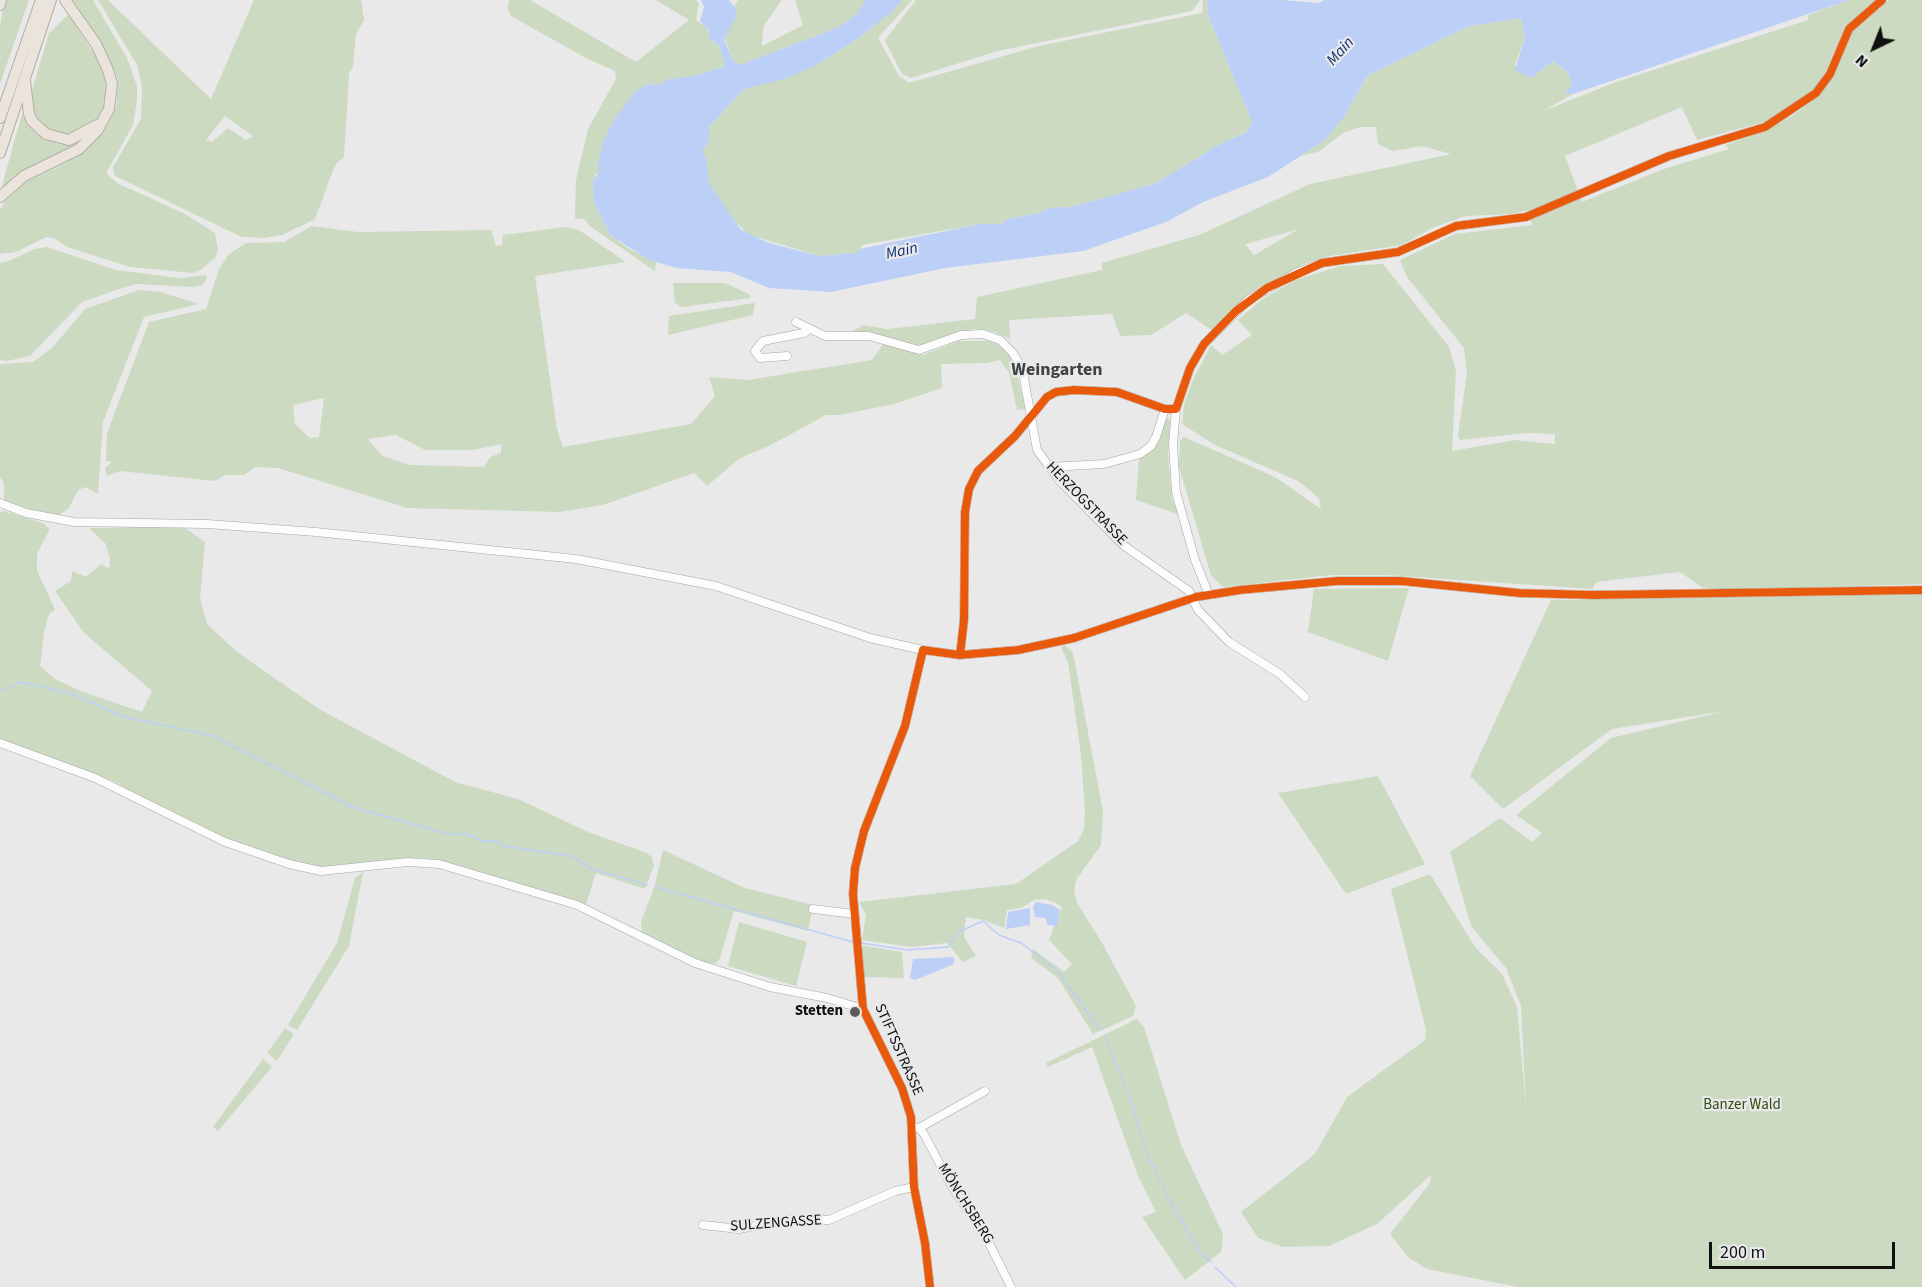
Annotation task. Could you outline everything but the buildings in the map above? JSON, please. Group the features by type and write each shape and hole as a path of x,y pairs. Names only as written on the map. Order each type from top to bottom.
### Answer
{"highway":[{"path":"0,4 1,0"},
{"path":"0,197 24,176 79,149 102,122 112,97 108,70 96,44 65,0"},
{"path":"0,153 47,2"},
{"path":"0,118 47,2"},
{"path":"25,74 29,114 32,121 46,134 69,140 102,122"}],"street":[{"path":"1209,595 1183,522 1176,492 1173,444 1176,409 1182,388 1197,355 1236,311 1267,288 1322,263 1398,252 1456,226 1526,217 1668,156 1765,127 1816,93 1830,74 1849,29 1882,0"},
{"path":"787,356 760,358 755,351 763,341 804,333 808,330 796,322"},
{"name":"HERZOGSTRASSE","path":"808,330 825,336 869,336 920,350 961,336 993,336 1007,346 1018,362 1032,415 1037,450 1049,467 1111,534 1183,585 1196,608 1214,629 1236,647 1280,675 1305,697"},
{"path":"960,654 964,620 966,504 973,480 1047,397 1056,392 1074,390 1118,392 1165,409 1176,409"},
{"path":"1049,467 1104,464 1140,454 1156,437 1165,409"},
{"path":"0,503 26,513 74,522 207,524 306,531 576,559 716,586 870,638 923,650 960,654 1018,650 1074,638 1192,598 1263,587 1364,580 1555,594 1759,594 1922,590"},
{"name":"STIFTSSTRASSE","path":"923,650 906,726 864,831 855,868 853,894 863,1009 902,1088 916,1128 914,1187 926,1243 930,1287"},
{"path":"0,743 95,778 225,842 280,862 321,871 408,862 439,864 578,905 602,915 671,953 713,969 770,987 827,998 863,1009"},
{"path":"813,909 854,914"},
{"path":"916,1128 985,1091"},
{"name":"MÖNCHSBERG","path":"916,1128 986,1237 1011,1287"},
{"name":"SULZENGASSE","path":"704,1225 739,1229 788,1220 829,1220 895,1191 914,1187"}],"green space":[{"path":"4,0 29,0 0,84 0,28"},
{"path":"72,0 93,0 127,58 137,86 133,125 106,173 117,183 185,214 215,233 218,250 215,258 202,269 193,273 130,267 67,247 54,238 46,237 16,252 0,254 0,210 4,204 1,205 24,183 64,164 89,147 107,125 116,107 118,81 114,69"},
{"path":"98,0 108,0 211,99 254,0 361,0 364,20 356,34 353,66 349,74 344,158 337,162 315,219 282,235 264,238 242,237 115,176 113,167 141,119 142,87 137,65","holes":["225,116 253,136 246,140 228,128 212,142 206,140"]},
{"path":"510,0 530,0 636,62 689,20 656,0 696,0 699,4 696,20 706,27 712,41 719,45 725,66 694,76 669,79 659,85 647,84 613,121 603,143 599,173 595,175 594,203 610,235 631,250 656,261 655,271 591,227 584,219 575,218 576,180 588,129 616,79 615,71 584,57 511,16 507,7"},
{"path":"738,0 782,0 763,27 762,46 803,25 795,0 865,0 858,14 837,28 740,65 733,61 724,37 736,17 734,7"},
{"path":"902,0 912,0 878,38 899,76 909,83 1039,46 1202,13 1203,0 1207,0 1208,15 1252,122 1250,130 1222,143 1154,184 1071,207 1049,208 1039,213 1008,219 1001,224 980,224 862,245 859,254 855,256 851,253 819,256 747,234 726,211 709,183 702,151 709,141 709,127 744,89 816,65 856,40 893,11"},
{"path":"916,0 1200,0 1192,11 998,51 911,78 902,74 885,40"},
{"path":"1849,0 1876,0 1845,26 1826,71 1814,92 1772,120 1697,140 1682,107 1565,156 1582,202 1664,169 1729,149 1725,145 1766,131 1792,116 1819,96 1836,72 1852,33 1889,0 1922,0 1922,584 1733,590 1703,588 1680,572 1596,582 1592,589 1386,575 1332,575 1223,587 1211,575 1179,467 1180,441 1184,437 1275,477 1321,509 1319,498 1298,481 1215,445 1182,424 1184,405 1193,380 1211,345 1222,355 1252,335 1238,320 1260,301 1295,280 1341,266 1383,264 1449,347 1456,371 1452,451 1515,440 1555,444 1555,434 1528,433 1460,440 1458,435 1467,373 1464,348 1407,277 1400,260 1455,234 1532,225 1529,210 1511,214 1466,216 1434,227 1402,245 1330,256 1306,263 1250,293 1212,330 1186,313 1151,335 1120,336 1112,314 1009,320 1010,339 995,332 974,329 956,332 925,345 913,345 877,334 853,331 863,325 887,329 975,319 977,297 1102,270 1102,263 1199,235 1310,184 1451,154 1422,146 1393,151 1378,144 1376,127 1360,127 1343,133 1318,152 1300,156 1325,140 1344,117 1367,76 1469,26 1521,18 1525,37 1515,65 1531,78 1553,61 1568,72 1572,84 1566,94 1573,94 1543,111 1616,82 1808,20 1808,15","holes":["1299,229 1254,255 1246,244"]},
{"path":"69,14 101,65 107,91 105,107 95,122 70,135 47,130 37,120 30,97 49,33"},
{"path":"22,114 35,133 44,139 64,144 81,142 1,189"},
{"path":"312,226 358,232 491,230 496,246 502,245 503,235 566,227 579,230 626,262 535,276 557,429 563,447 691,424 715,396 709,377 748,380 872,360 884,343 923,355 959,341 991,341 1011,353 1026,409 1017,410 1009,373 1000,360 987,363 941,364 942,388 894,404 839,415 826,415 769,446 740,458 707,486 694,473 603,505 559,512 407,508 278,468 255,467 244,475 225,475 215,481 120,471 107,476 105,468 112,462 106,461 107,433 149,322 206,309 219,269 229,254 246,243 284,242","holes":["324,398 319,437 310,438 295,424 293,405","396,435 425,450 473,450 501,444 501,453 490,457 484,467 410,465 383,456 367,439"]},
{"path":"47,247 116,270 179,278 205,275 207,278 202,285 193,287 137,284 82,302 30,356 7,361 0,360 0,263 34,249"},
{"path":"673,283 725,283 749,294 751,298 682,307 675,303"},
{"path":"139,290 161,292 199,304 144,317 103,422 98,494 86,487 78,490 69,508 59,515 29,509 4,500 4,482 0,478 0,364 33,362 52,348 85,309"},
{"path":"755,303 753,315 668,335 669,316"},
{"path":"1166,417 1170,421 1168,456 1172,499 1178,514 1136,500 1139,459 1153,450"},
{"path":"4,511 43,523 50,529 37,554 37,570 55,610 49,614 44,632 40,666 55,679 83,692 142,712 152,691 84,633 55,591 71,581 72,571 86,577 101,564 109,569 110,560 106,544 89,528 184,527 205,542 200,598 207,624 237,652 319,709 455,782 518,799 588,832 647,853 654,865 645,889 596,873 586,904 427,858 408,858 332,868 305,865 213,834 136,795 116,782 0,740 0,512"},
{"path":"1409,588 1388,661 1308,632 1314,589"},
{"name":"Banzer Wald","path":"1922,592 1922,1287 1518,1287 1427,1269 1408,1257 1390,1234 1430,1183 1431,1175 1377,1224 1329,1246 1283,1247 1258,1238 1241,1212 1315,1154 1347,1097 1425,1040 1426,1030 1391,889 1430,874 1475,947 1502,974 1517,1007 1526,1108 1521,1006 1506,968 1471,926 1450,852 1500,818 1532,842 1542,833 1516,815 1611,738 1725,711 1612,729 1503,809 1470,776 1551,600 1835,596"},
{"path":"1065,645 1073,653 1103,811 1101,845 1076,880 1074,891 1077,903 1101,941 1136,1006 1133,1016 1093,1034 1058,978 1031,958 1033,949 1064,972 1072,964 1049,940 1062,908 1058,904 1045,899 1034,900 1021,908 1007,910 1004,928 983,920 966,917 964,937 976,956 963,962 947,943 912,947 862,940 866,915 859,902 1016,884 1078,841 1084,829 1085,812 1081,755 1068,662 1061,647"},
{"path":"1378,776 1425,864 1346,894 1278,793"},
{"path":"663,850 745,888 813,905 808,931 734,911 720,958 716,963 709,965 642,933 641,922 655,885"},
{"path":"363,872 349,946 297,1030 288,1025 337,943 355,878"},
{"path":"739,922 807,942 796,986 728,966"},
{"path":"859,945 902,952 904,978 863,977"},
{"path":"1137,1019 1144,1027 1181,1145 1223,1234 1221,1252 1185,1280 1142,1217 1156,1212 1138,1176 1092,1047 1048,1067 1046,1063"},
{"path":"285,1028 294,1034 277,1061 267,1053"},
{"path":"263,1059 272,1067 218,1131 213,1127"}],"water":[{"name":"Main","path":"701,0 729,0 736,9 736,17 724,40 733,61 740,65 837,28 857,14 865,0 902,0 893,11 856,40 816,65 785,79 744,89 709,127 709,141 702,151 706,157 709,183 741,230 769,243 819,256 851,253 855,255 860,249 869,247 980,224 1001,224 1008,219 1039,213 1049,208 1071,207 1154,184 1222,143 1247,132 1252,122 1208,15 1207,0 1282,0 1319,3 1324,0 1849,0 1573,94 1565,94 1572,84 1568,72 1553,61 1531,78 1515,70 1525,37 1521,18 1469,26 1367,76 1344,117 1325,140 1268,177 1203,202 1166,222 1083,251 945,268 831,292 769,288 731,272 677,268 649,260 610,235 594,203 593,180 599,173 598,163 603,143 613,121 635,92 647,84 659,85 669,79 694,76 725,66 719,45 710,39 708,29 700,21 704,7"},
{"path":"1036,902 1052,905 1060,910 1057,926 1047,925 1046,918 1035,917 1033,907"},
{"path":"1030,908 1030,925 1006,929 1008,912"},
{"path":"954,957 954,964 915,980 910,978 913,959"}],"waterway":[{"path":"0,692 20,682 73,694 121,716 213,736 352,807 448,834 467,834 482,841 495,841 503,846 571,856 592,869 648,885"},
{"path":"655,887 853,942"},
{"path":"861,943 907,950 948,947 958,932 983,921 999,935 1021,943 1058,971 1100,1030"},
{"path":"1105,1038 1131,1100 1146,1151 1167,1196 1200,1252 1211,1262"},
{"path":"1215,1267 1236,1287"}],"cycle path":[{"path":"960,655 964,620 965,512 969,489 978,471 1015,436 1047,397 1056,392 1074,390 1117,392 1165,409 1176,409 1190,368 1204,344 1236,311 1267,288 1322,263 1398,252 1456,226 1526,217 1669,156 1765,127 1816,93 1830,74 1849,29 1882,0"},
{"path":"930,1287 925,1243 914,1187 911,1117 902,1088 863,1009 853,894 855,868 864,831 905,726 923,650 960,655 1018,650 1074,638 1196,597 1240,590 1337,581 1401,581 1519,593 1594,595 1922,590"}],"place":[{"name":"Stetten","path":"855,1012"}],"district":[{"name":"Weingarten","path":"1057,371"}]}
